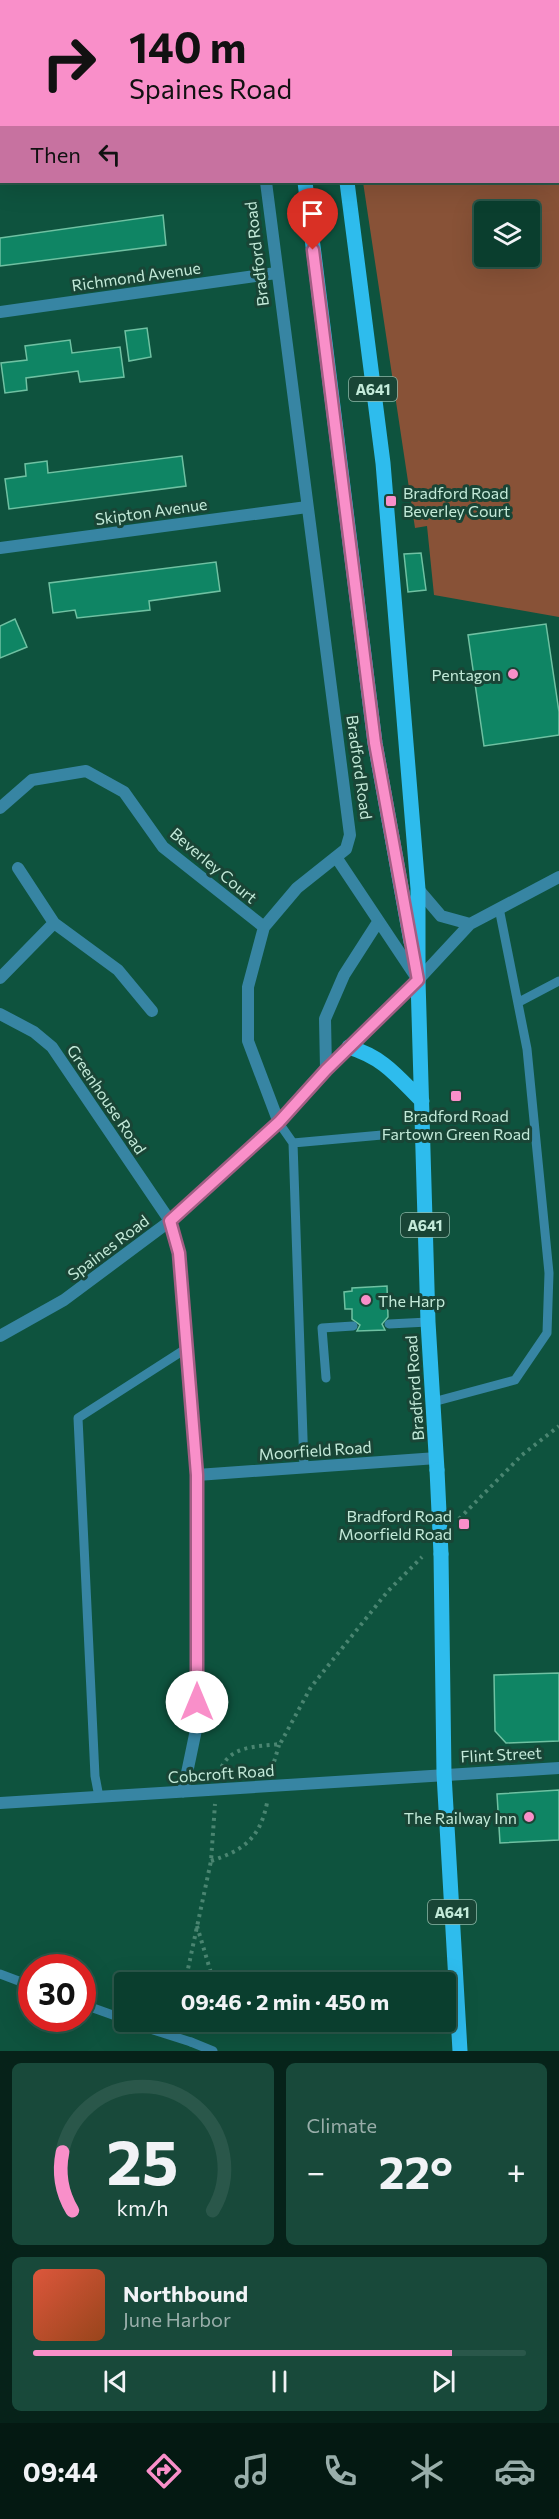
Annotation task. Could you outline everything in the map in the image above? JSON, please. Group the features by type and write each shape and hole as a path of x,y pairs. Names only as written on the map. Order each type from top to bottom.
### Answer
{"main road":[{"name":"A641","path":"305,183 375,743 418,980"},
{"name":"A641","path":"347,183 382,463 418,889 418,980"},
{"name":"Bradford Road","path":"418,980 428,1322 441,1554 444,1774 460,2051"},
{"path":"349,1047 370,1053 384,1063 422,1101"}],"street":[{"name":"Bradford Road","path":"266,183 350,835 346,849 336,857"},
{"name":"Richmond Avenue","path":"0,312 276,273"},
{"name":"Skipton Avenue","path":"0,548 307,507"},
{"name":"Beverley Court","path":"0,808 32,780 86,771 124,792 163,847 264,927"},
{"path":"279,1122 248,1041 248,987 264,927 297,888 336,857 418,980"},
{"path":"18,868 54,923 118,970 152,1011"},
{"name":"Spaines Road","path":"0,1336 64,1300 170,1221 279,1122 326,1070 418,980 470,924 559,877"},
{"path":"418,889 441,916 470,924"},
{"path":"326,1070 325,1019 344,975 378,922"},
{"path":"0,978 54,923"},
{"name":"Greenhouse Road","path":"0,1014 34,1032 52,1047 170,1221 179,1253 197,1475 198,1725 183,1792"},
{"name":"Moorfield Road","path":"197,1475 304,1467 437,1464"},
{"name":"Flint Street","path":"444,1774 559,1768"},
{"name":"Cobcroft Road","path":"0,1803 444,1774"}],"lane":[{"path":"433,1402 516,1380 547,1333 549,1273 527,1049 499,909"},
{"path":"519,1002 559,981"},
{"path":"279,1122 292,1143 304,1467"},
{"path":"292,1143 382,1135"},
{"path":"389,1324 428,1322"},
{"path":"326,1378 322,1328 353,1326"},
{"path":"99,1797 95,1776 78,1418 187,1348"},
{"path":"0,1974 18,1981"},
{"path":"96,2009 114,2015"},
{"path":"158,2032 213,2051"}],"path":[{"path":"522,1455 559,1426"},
{"path":"211,1861 248,1844 263,1822 279,1744 311,1687 388,1592"},
{"path":"187,1972 211,1861 215,1790 221,1765 232,1752 279,1744"},
{"path":"197,1925 211,1972"}],"shaded area":[{"path":"363,183 559,183 559,617 434,595 427,526 415,528"}],"building":[{"path":"163,215 166,245 0,266 0,238"},
{"path":"147,328 151,357 129,361 125,331"},
{"path":"70,340 72,353 120,347 124,377 80,382 78,371 26,378 27,390 5,393 1,363 27,360 25,346"},
{"path":"182,456 186,486 9,509 5,479 26,476 25,464 47,461 48,473"},
{"path":"421,553 426,590 408,592 404,554"},
{"path":"216,562 220,591 149,601 150,610 77,618 75,610 53,613 49,583"},
{"path":"15,619 27,647 0,658 0,626"},
{"name":"Pentagon","path":"546,624 559,712 559,735 484,746 468,635"},
{"name":"The Harp","path":"387,1286 388,1317 382,1324 385,1330 357,1331 360,1325 352,1319 352,1309 345,1309 344,1292 352,1291 352,1288"},
{"path":"559,1673 559,1741 506,1743 495,1731 494,1675"},
{"name":"The Railway Inn","path":"559,1790 559,1840 500,1843 497,1794"}],"place":[{"name":"Bradford Road Beverley Court","path":"391,501"},
{"name":"Pentagon","path":"513,674"},
{"name":"Bradford Road Fartown Green Road","path":"456,1096"},
{"name":"The Harp","path":"366,1300"},
{"name":"Bradford Road Moorfield Road","path":"464,1524"},
{"name":"The Railway Inn","path":"529,1817"}],"route":[{"path":"197,1702 197,1475 179,1253 170,1221 279,1122 326,1070 418,980 375,743 313,250"}]}
